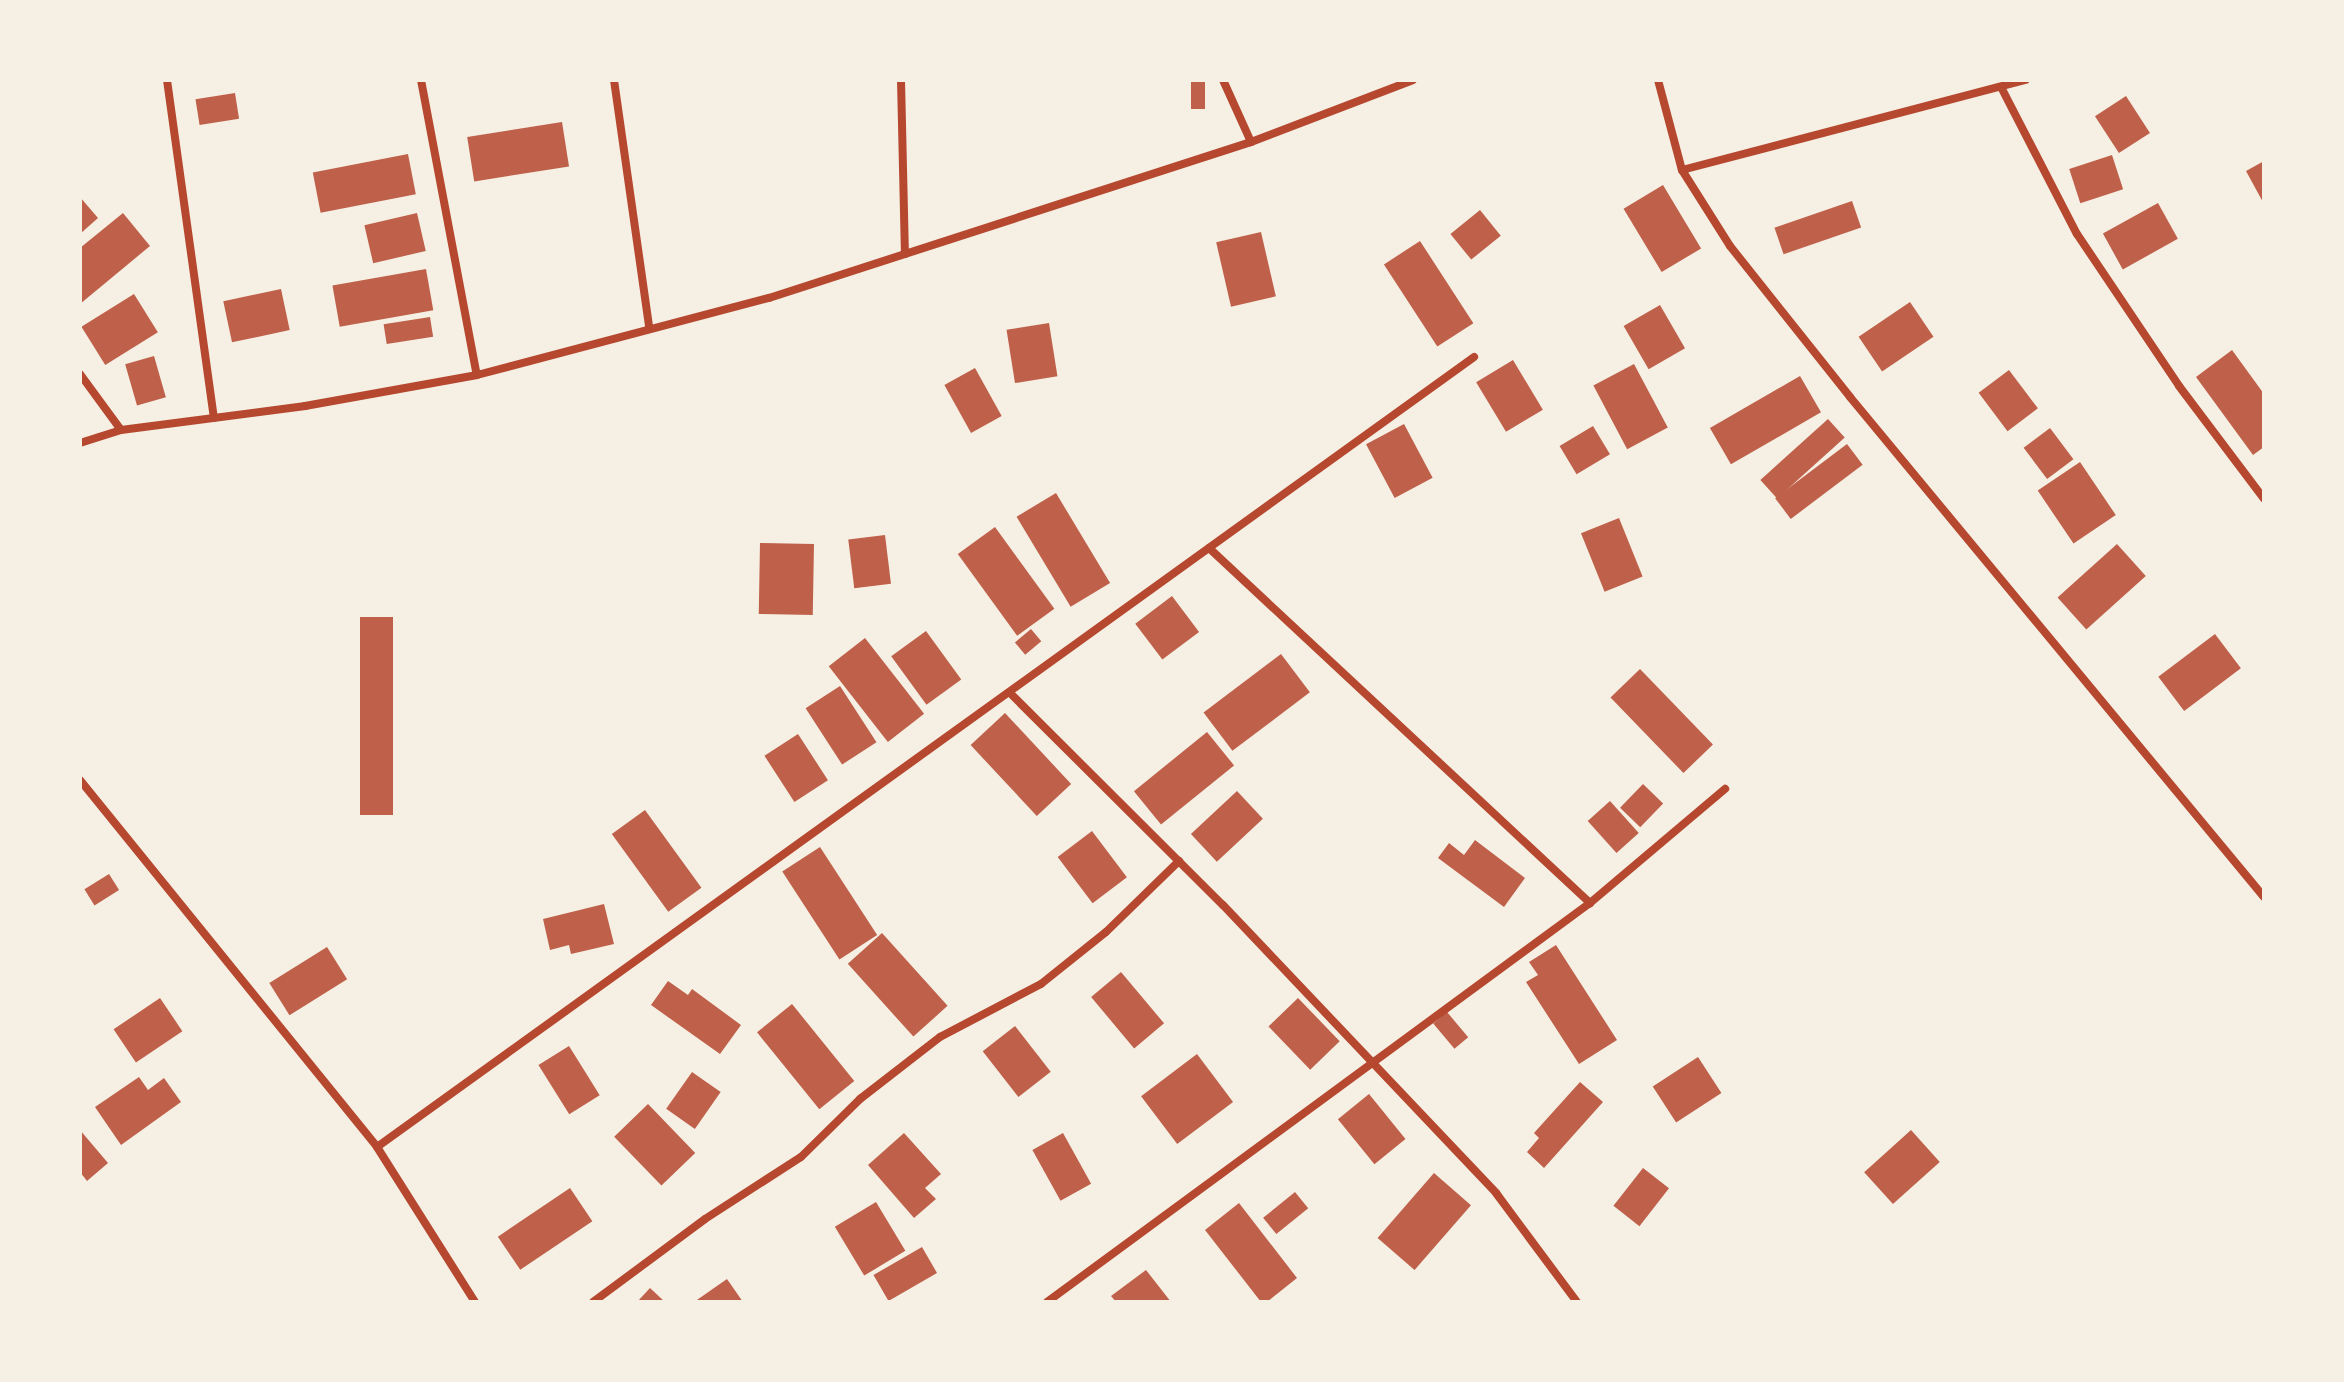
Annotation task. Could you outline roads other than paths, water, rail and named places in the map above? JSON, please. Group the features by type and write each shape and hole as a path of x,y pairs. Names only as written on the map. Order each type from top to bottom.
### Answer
{"street":[{"path":"167,80 214,418"},
{"path":"421,80 477,375"},
{"path":"614,80 649,327"},
{"path":"901,80 905,254"},
{"path":"1223,80 1251,142"},
{"path":"80,443 121,430 477,375 649,327 769,298 1251,142 1413,80"},
{"path":"1658,80 1682,170 1730,246 1850,397 2006,579 2157,774 2264,897"},
{"path":"1682,170 2025,80"},
{"path":"2001,87 2077,234 2179,386 2264,499"},
{"path":"377,1147 1474,357"},
{"path":"80,374 121,430"},
{"path":"1209,548 1590,903"},
{"path":"1010,693 1179,861 1496,1193 1577,1302"},
{"path":"80,780 377,1147 475,1302"},
{"path":"1047,1302 1590,903 1725,789"},
{"path":"593,1302 705,1219 801,1157 860,1099 940,1037 1041,984 1106,932 1179,861"}]}
